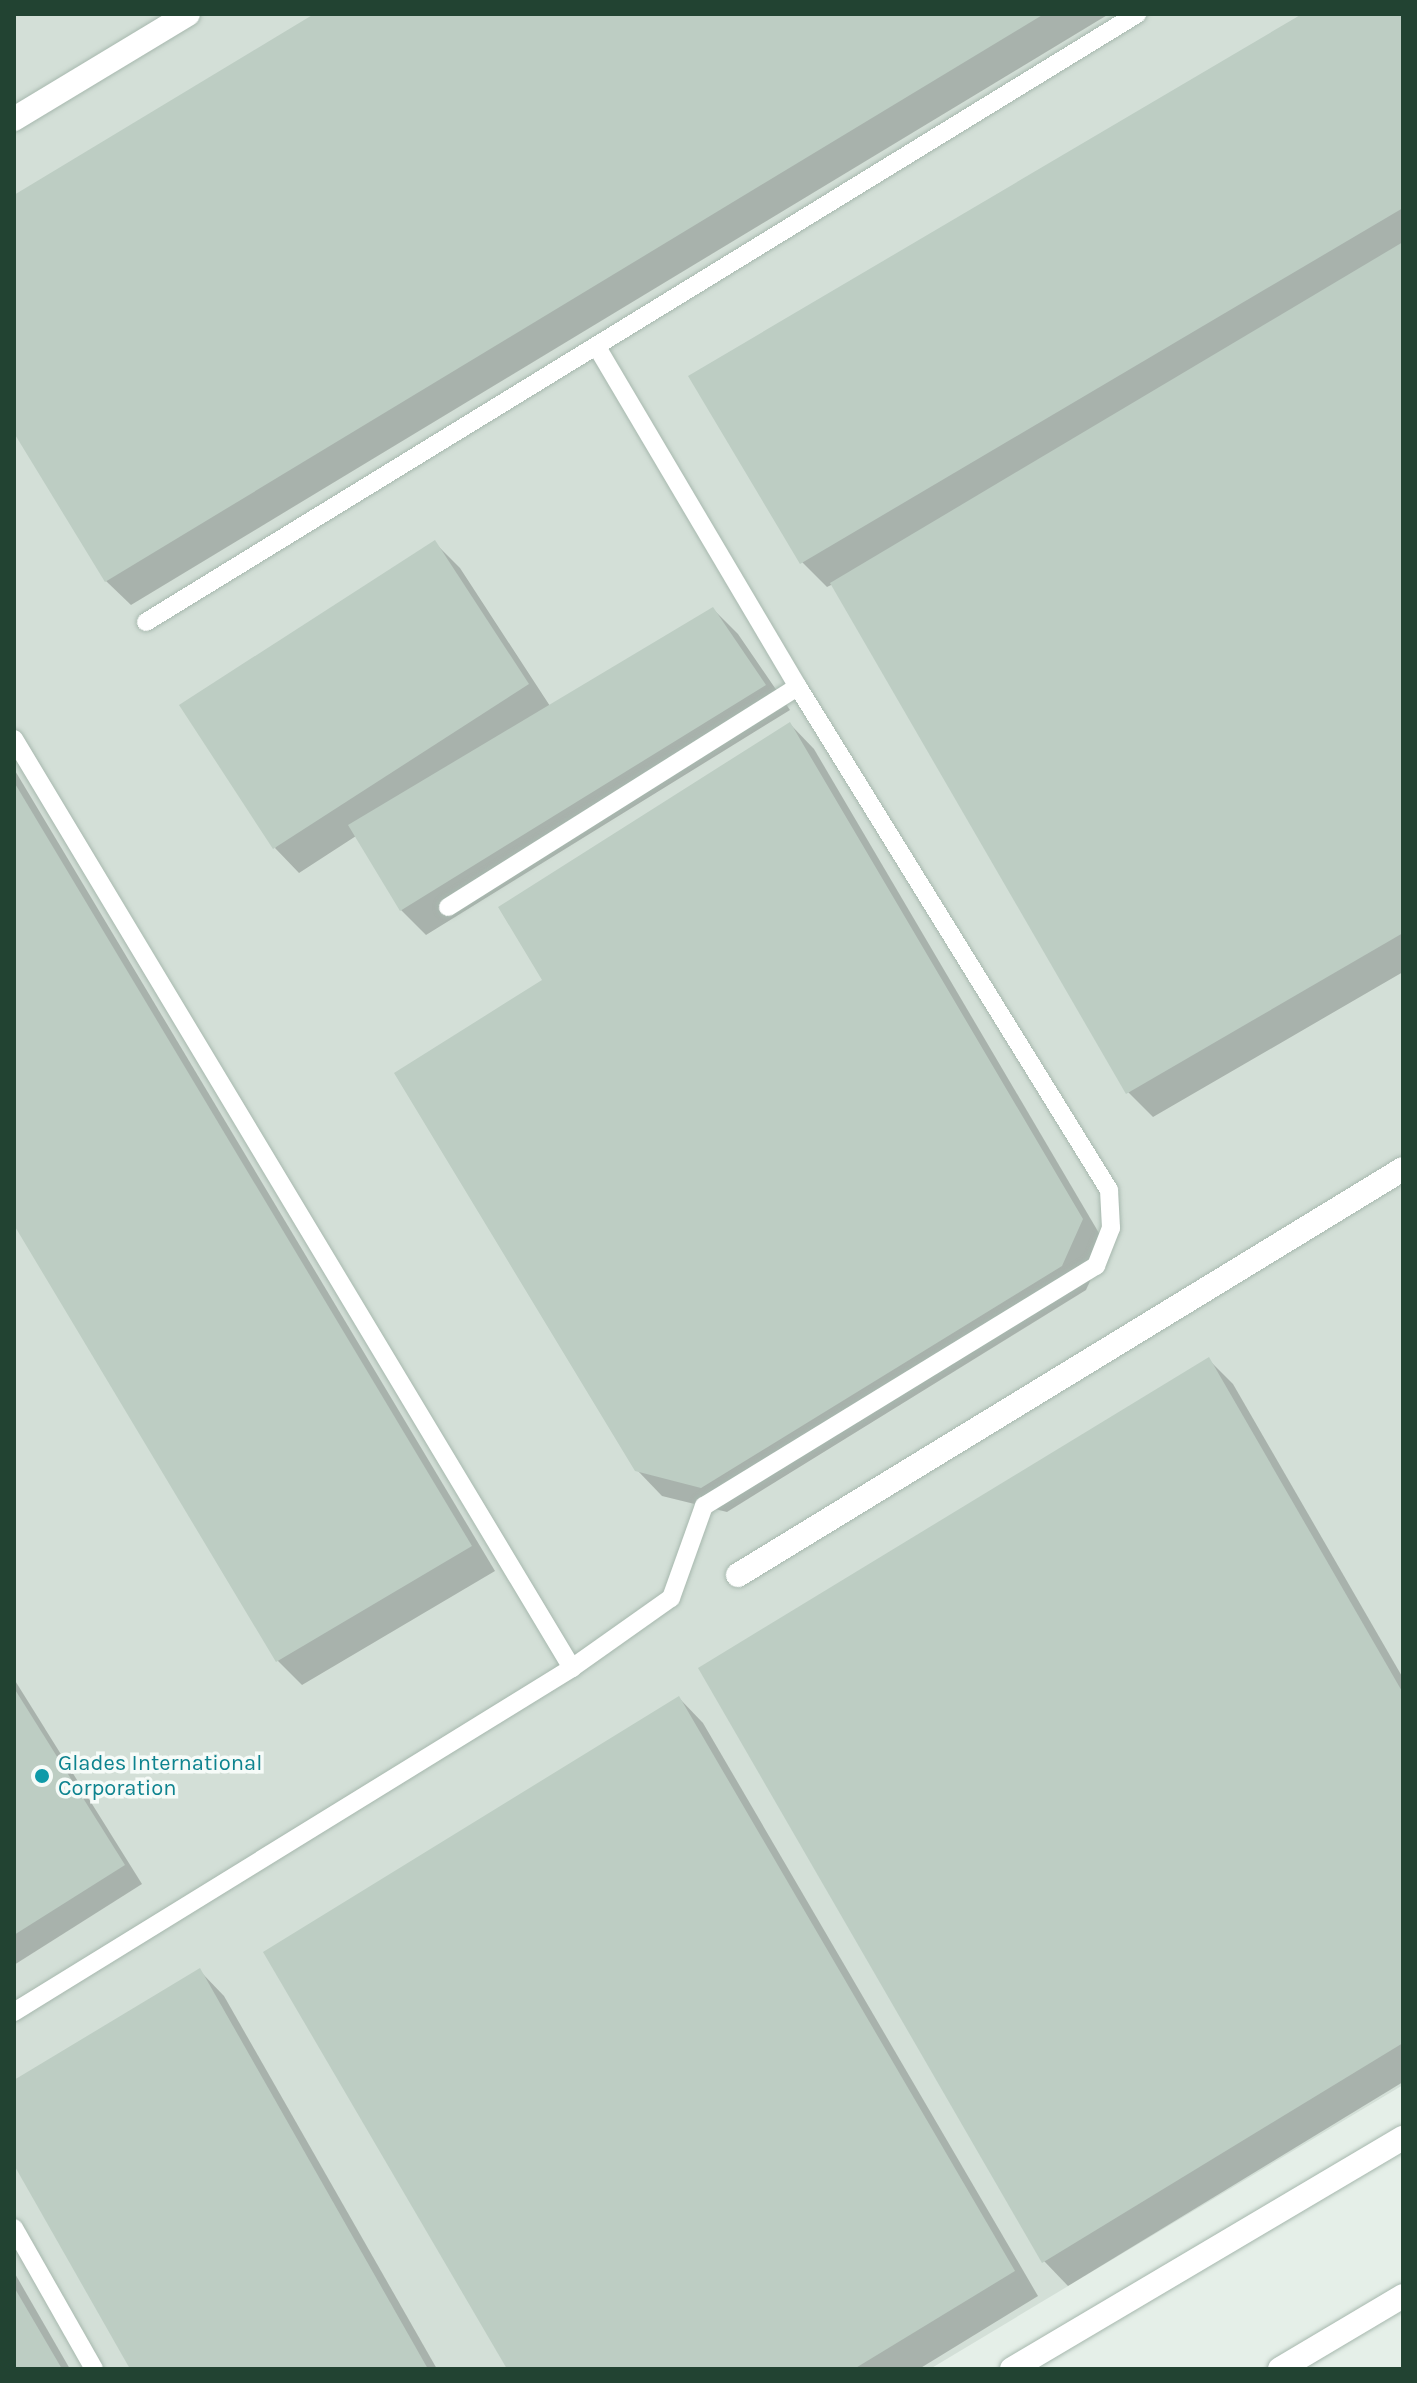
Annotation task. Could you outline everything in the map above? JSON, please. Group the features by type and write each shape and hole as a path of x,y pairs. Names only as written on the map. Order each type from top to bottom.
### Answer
{"street":[{"path":"14,119 188,14"},
{"path":"738,1575 1403,1169"},
{"path":"1012,2369 1403,2138"},
{"path":"1280,2369 1403,2296"}],"lane":[{"path":"146,622 1137,14"},
{"path":"14,2012 572,1668 671,1598 704,1506 1096,1266 1111,1228 1109,1190 798,687 596,346"},
{"path":"448,907 798,687"},
{"path":"14,739 572,1668"},
{"path":"14,2228 94,2369"}],"shaded area":[{"path":"14,14 1403,14 1403,2085 930,2369 14,2369"}],"building":[{"path":"314,14 1044,14 105,582 14,433 14,195"},
{"path":"1302,14 1403,14 1403,208 800,564 688,376"},
{"path":"1403,242 1403,933 1126,1094 830,583"},
{"path":"435,540 529,684 273,849 179,705"},
{"path":"713,607 766,685 400,911 348,825"},
{"path":"790,722 1083,1219 1062,1266 701,1488 635,1471 394,1073 542,980 498,907"},
{"path":"14,782 472,1546 276,1662 14,1225"},
{"path":"1209,1357 1403,1693 1403,2043 1042,2263 698,1668"},
{"name":"Glades International Corporation","path":"14,1688 125,1865 14,1935"},
{"path":"679,1696 1015,2271 854,2369 507,2369 263,1952"},
{"path":"200,1968 428,2369 130,2369 14,2165 14,2080"},
{"path":"14,2287 62,2369 14,2369"}],"place":[{"name":"Glades International Corporation","path":"42,1776"}]}
